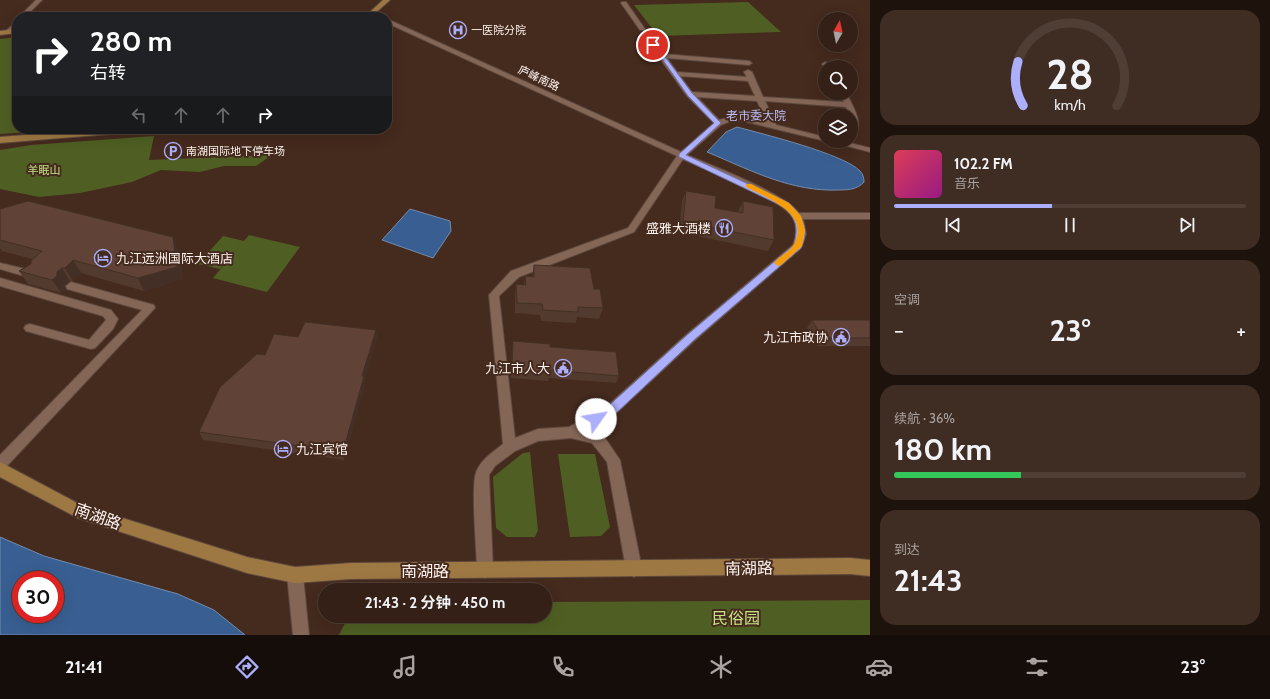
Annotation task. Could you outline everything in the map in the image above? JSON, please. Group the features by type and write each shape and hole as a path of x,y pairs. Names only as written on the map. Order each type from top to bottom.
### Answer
{"street":[{"path":"27,12 39,0"},
{"path":"374,12 387,0"},
{"path":"624,3 642,29"},
{"name":"庐峰南路","path":"392,23 766,194 787,205 797,216"},
{"path":"8,32 12,28"},
{"path":"0,34 12,32"},
{"path":"653,45 690,94 718,123"},
{"path":"662,56 746,62 751,79 772,126"},
{"path":"675,74 751,79"},
{"path":"690,94 849,105"},
{"path":"846,100 850,108"},
{"path":"510,447 494,295 515,274 631,230 681,156 718,123 730,119 743,119 818,137"},
{"path":"0,140 74,134"},
{"path":"858,147 870,150"},
{"path":"571,432 609,412 690,338 798,246 801,230 797,216 870,216"},
{"path":"0,266 34,276"},
{"path":"0,282 107,313 112,319 109,326 91,346 30,328"},
{"path":"0,464 150,308 70,286"},
{"path":"107,313 120,300"},
{"path":"485,570 480,489 482,473 490,462 510,447 538,435 571,432 592,436 603,445 613,460 634,569"},
{"name":"南湖路","path":"0,469 78,511 247,565 295,575 351,571 850,566 870,568"},
{"path":"295,575 301,635"}],"green space":[{"path":"748,2 781,32 658,36 634,5"},
{"path":"12,38 12,133 0,134 0,39"},
{"name":"羊眠山","path":"154,136 149,160 272,155 256,166 224,166 200,172 161,170 132,182 80,193 39,197 0,189 0,150 31,145"},
{"path":"249,235 300,247 267,292 213,278"},
{"path":"223,236 244,241 220,269 198,264"},
{"path":"530,452 538,530 535,537 507,537 496,528 493,477 523,453"},
{"path":"558,454 595,454 610,527 601,536 570,537"},
{"name":"民俗园","path":"870,600 870,635 339,635 346,623 552,623 552,602"}],"water":[{"path":"737,127 802,145 838,158 860,171 864,182 856,188 846,190 821,190 787,184 707,152 726,132"},
{"path":"410,209 450,221 451,231 433,258 382,240"},
{"path":"0,537 44,556 178,594 214,610 245,635 0,635"}],"building":[{"path":"686,191 716,196 715,208 743,213 743,201 773,207 774,240 683,222"},
{"name":"九江远洲国际大酒店","path":"28,201 173,237 177,267 138,278 73,260 65,268 62,268 57,272 57,276 52,280 19,271 31,264 31,261 42,251 0,240 0,209"},
{"path":"534,265 590,268 594,289 600,289 603,308 578,307 578,312 543,310 542,304 517,303 516,284 526,285 525,276 534,277"},
{"path":"812,320 870,320 870,338 822,338"},
{"path":"305,322 376,330 362,376 364,376 343,452 199,432 220,387 257,354 265,355 274,334 298,337"},
{"name":"九江市人大","path":"513,341 550,344 550,347 616,352 619,376 550,370 550,373 512,370"}],"slow traffic":[{"path":"748,186 787,205 797,216 801,230 798,246 778,263"}],"place":[{"name":"一医院分院","path":"458,30"},
{"name":"南湖国际地下停车场","path":"173,151"},
{"name":"盛雅大酒楼","path":"724,228"},
{"name":"九江远洲国际大酒店","path":"103,258"},
{"name":"九江市政协","path":"841,337"},
{"name":"九江市人大","path":"563,368"},
{"name":"九江宾馆","path":"283,449"}],"district":[{"name":"老市委大院","path":"756,116"}],"route":[{"path":"596,419 609,412 690,338 798,246 801,230 797,216 787,205 681,156 706,132 718,123 690,94 653,45"}]}
